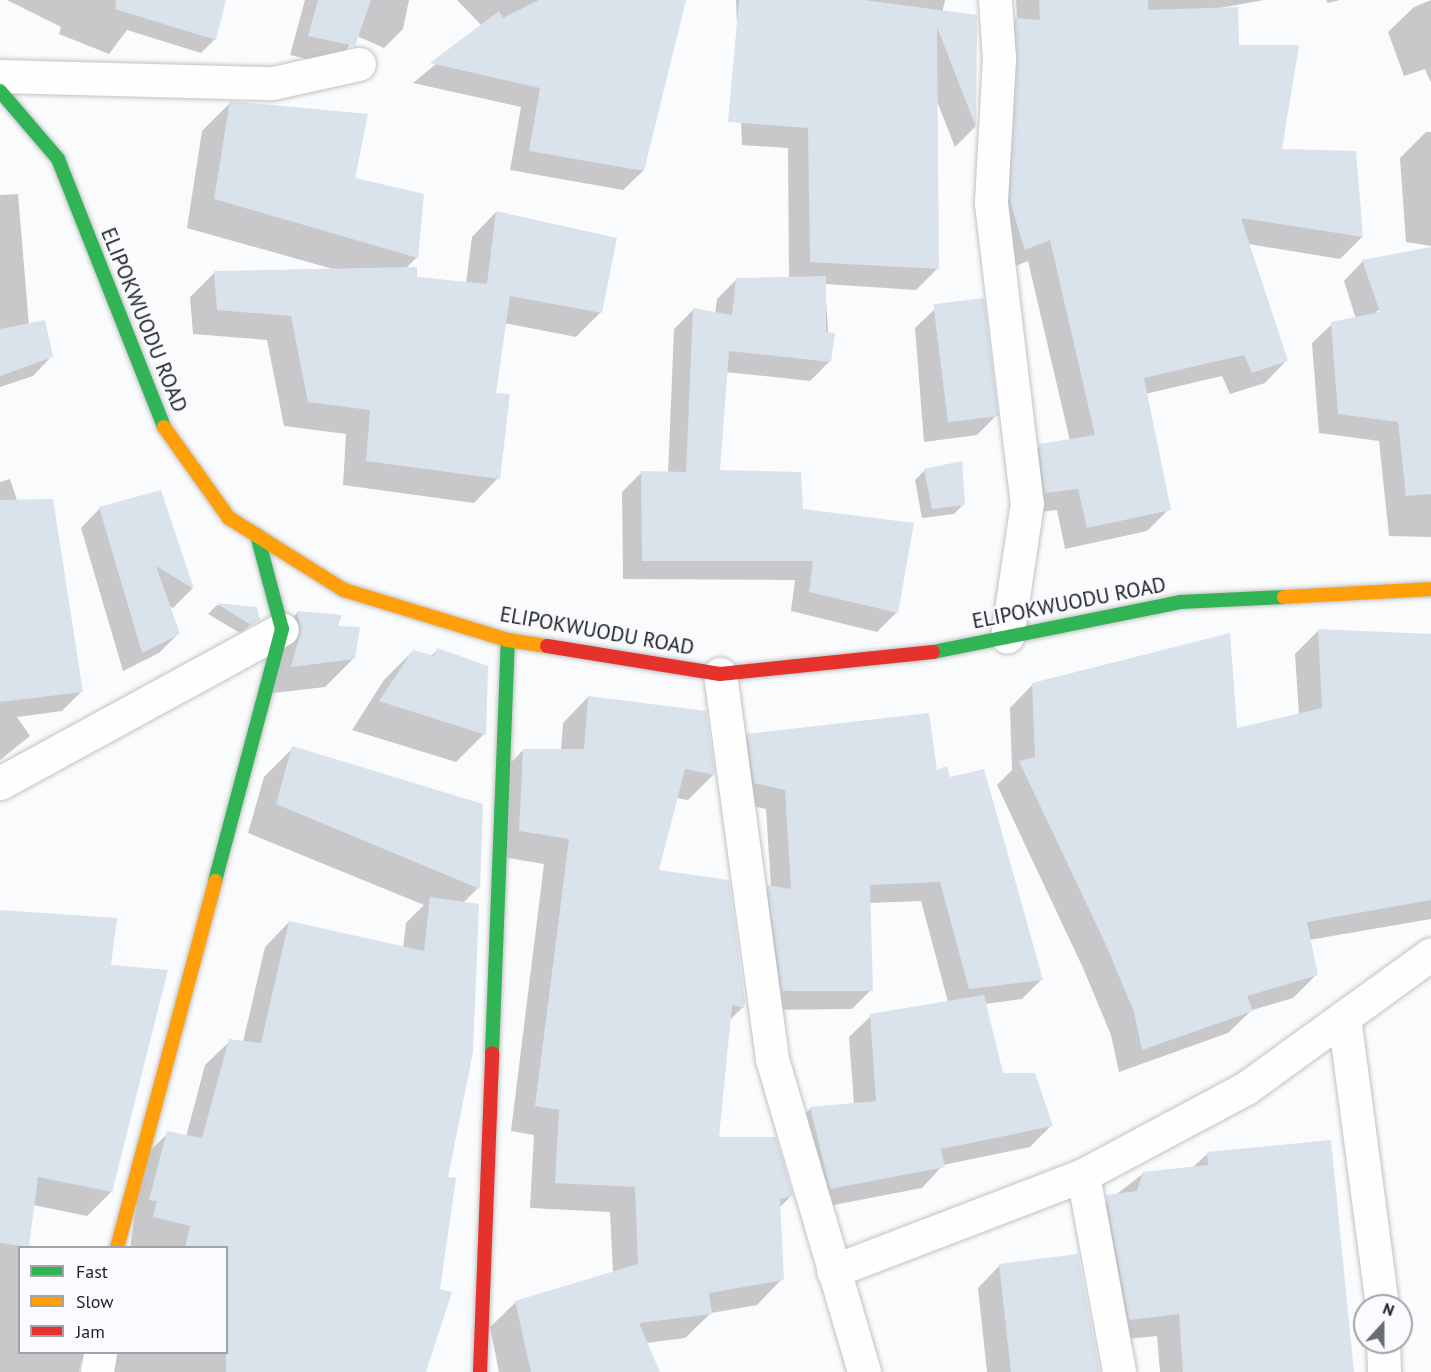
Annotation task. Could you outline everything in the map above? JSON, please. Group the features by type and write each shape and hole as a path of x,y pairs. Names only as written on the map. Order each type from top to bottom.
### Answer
{"street":[{"path":"995,0 999,58 991,203 1027,503 1007,637"},
{"path":"0,76 273,83 358,64"},
{"name":"ELIPOKWUODU ROAD","path":"0,92 58,159 156,417 229,518 344,590 508,640 720,674 921,654 1180,602 1431,589"},
{"path":"118,1246 282,629 257,535"},
{"path":"0,783 282,629"},
{"path":"480,1372 508,640"},
{"path":"720,674 772,1059 864,1372"},
{"path":"833,1271 1083,1175 1246,1088 1431,954"},
{"path":"1344,1017 1380,1294"},
{"path":"1083,1175 1119,1372"},
{"path":"97,1372 100,1354"},
{"path":"1383,1354 1384,1372"}],"building":[{"path":"116,0 226,0 216,40 115,9"},
{"path":"318,0 371,0 355,46 308,36"},
{"path":"539,0 686,0 644,171 529,151 540,88 430,63 499,11 503,18"},
{"path":"739,0 864,0 977,15 976,127 937,27 939,269 810,262 808,128 728,122"},
{"path":"1039,0 1148,0 1148,10 1238,7 1239,45 1299,45 1282,149 1356,151 1363,237 1241,218 1288,361 1252,373 1244,355 1144,378 1171,510 1087,528 1078,489 1045,493 1039,444 1095,435 1050,240 1025,250 1010,202 1015,18 1040,20"},
{"path":"230,101 368,114 355,178 424,194 418,258 214,199"},
{"path":"496,211 617,238 602,313 510,296 496,393 510,394 500,479 366,461 370,410 308,402 291,316 217,310 214,271 417,267 417,277 487,284"},
{"path":"1431,247 1431,494 1406,496 1398,422 1338,414 1331,322 1380,312 1362,260"},
{"path":"826,276 826,332 835,333 831,362 729,351 720,470 801,472 803,509 914,523 898,613 809,592 813,561 642,561 641,471 686,472 693,308 732,315 736,278"},
{"path":"984,298 999,416 948,422 933,304"},
{"path":"45,320 53,357 0,376 0,329"},
{"path":"962,461 965,505 932,509 924,469"},
{"path":"161,490 194,589 156,566 180,634 142,653 99,507"},
{"path":"53,499 83,692 0,702 0,500"},
{"path":"216,603 257,607 260,620 251,625"},
{"path":"297,611 342,615 338,626 360,627 355,659 291,667 301,630"},
{"path":"1318,629 1431,634 1431,900 1307,922 1318,975 1247,996 1253,1011 1142,1050 1134,1012 1106,945 1019,761 1035,757 1032,683 1230,633 1237,728 1322,708"},
{"path":"437,648 488,666 486,735 379,701 413,650 434,656"},
{"path":"588,696 706,711 715,775 685,769 659,870 729,880 745,1002 744,1008 732,1005 719,1137 776,1137 793,1196 780,1199 784,1280 709,1293 712,1314 639,1323 660,1372 531,1372 515,1301 638,1264 635,1187 555,1183 559,1110 535,1106 569,839 519,831 523,749 584,749"},
{"path":"929,713 937,770 947,766 950,777 984,769 1043,980 969,989 940,882 870,885 873,991 782,991 767,885 791,889 785,790 754,783 747,734"},
{"path":"292,746 483,804 480,889 276,804"},
{"path":"430,897 479,904 473,1052 448,1177 456,1178 440,1289 452,1292 426,1372 226,1372 228,1246 185,1246 190,1226 153,1217 157,1201 149,1200 167,1131 202,1138 229,1039 261,1043 289,921 424,951"},
{"path":"0,910 117,918 111,965 168,970 112,1192 38,1177 29,1246 0,1243"},
{"path":"984,995 1003,1073 1035,1073 1053,1126 941,1149 945,1167 830,1189 810,1107 876,1101 870,1014"},
{"path":"1331,1140 1354,1372 1183,1372 1179,1314 1129,1320 1106,1195 1137,1191 1143,1172 1208,1165 1207,1152"},
{"path":"1078,1254 1100,1372 1011,1372 999,1264"}],"traffic: fast":[{"path":"0,91 58,159 164,427"},
{"path":"215,881 282,629 257,535"},
{"path":"933,652 1180,602 1284,597"},
{"path":"492,1053 508,640"}],"traffic: slow":[{"path":"164,427 229,518 344,590 508,640 547,646"},
{"path":"1284,597 1431,589"},
{"path":"118,1246 215,881"}],"traffic: jam":[{"path":"547,646 720,674 933,652"},
{"path":"480,1372 492,1053"}]}
